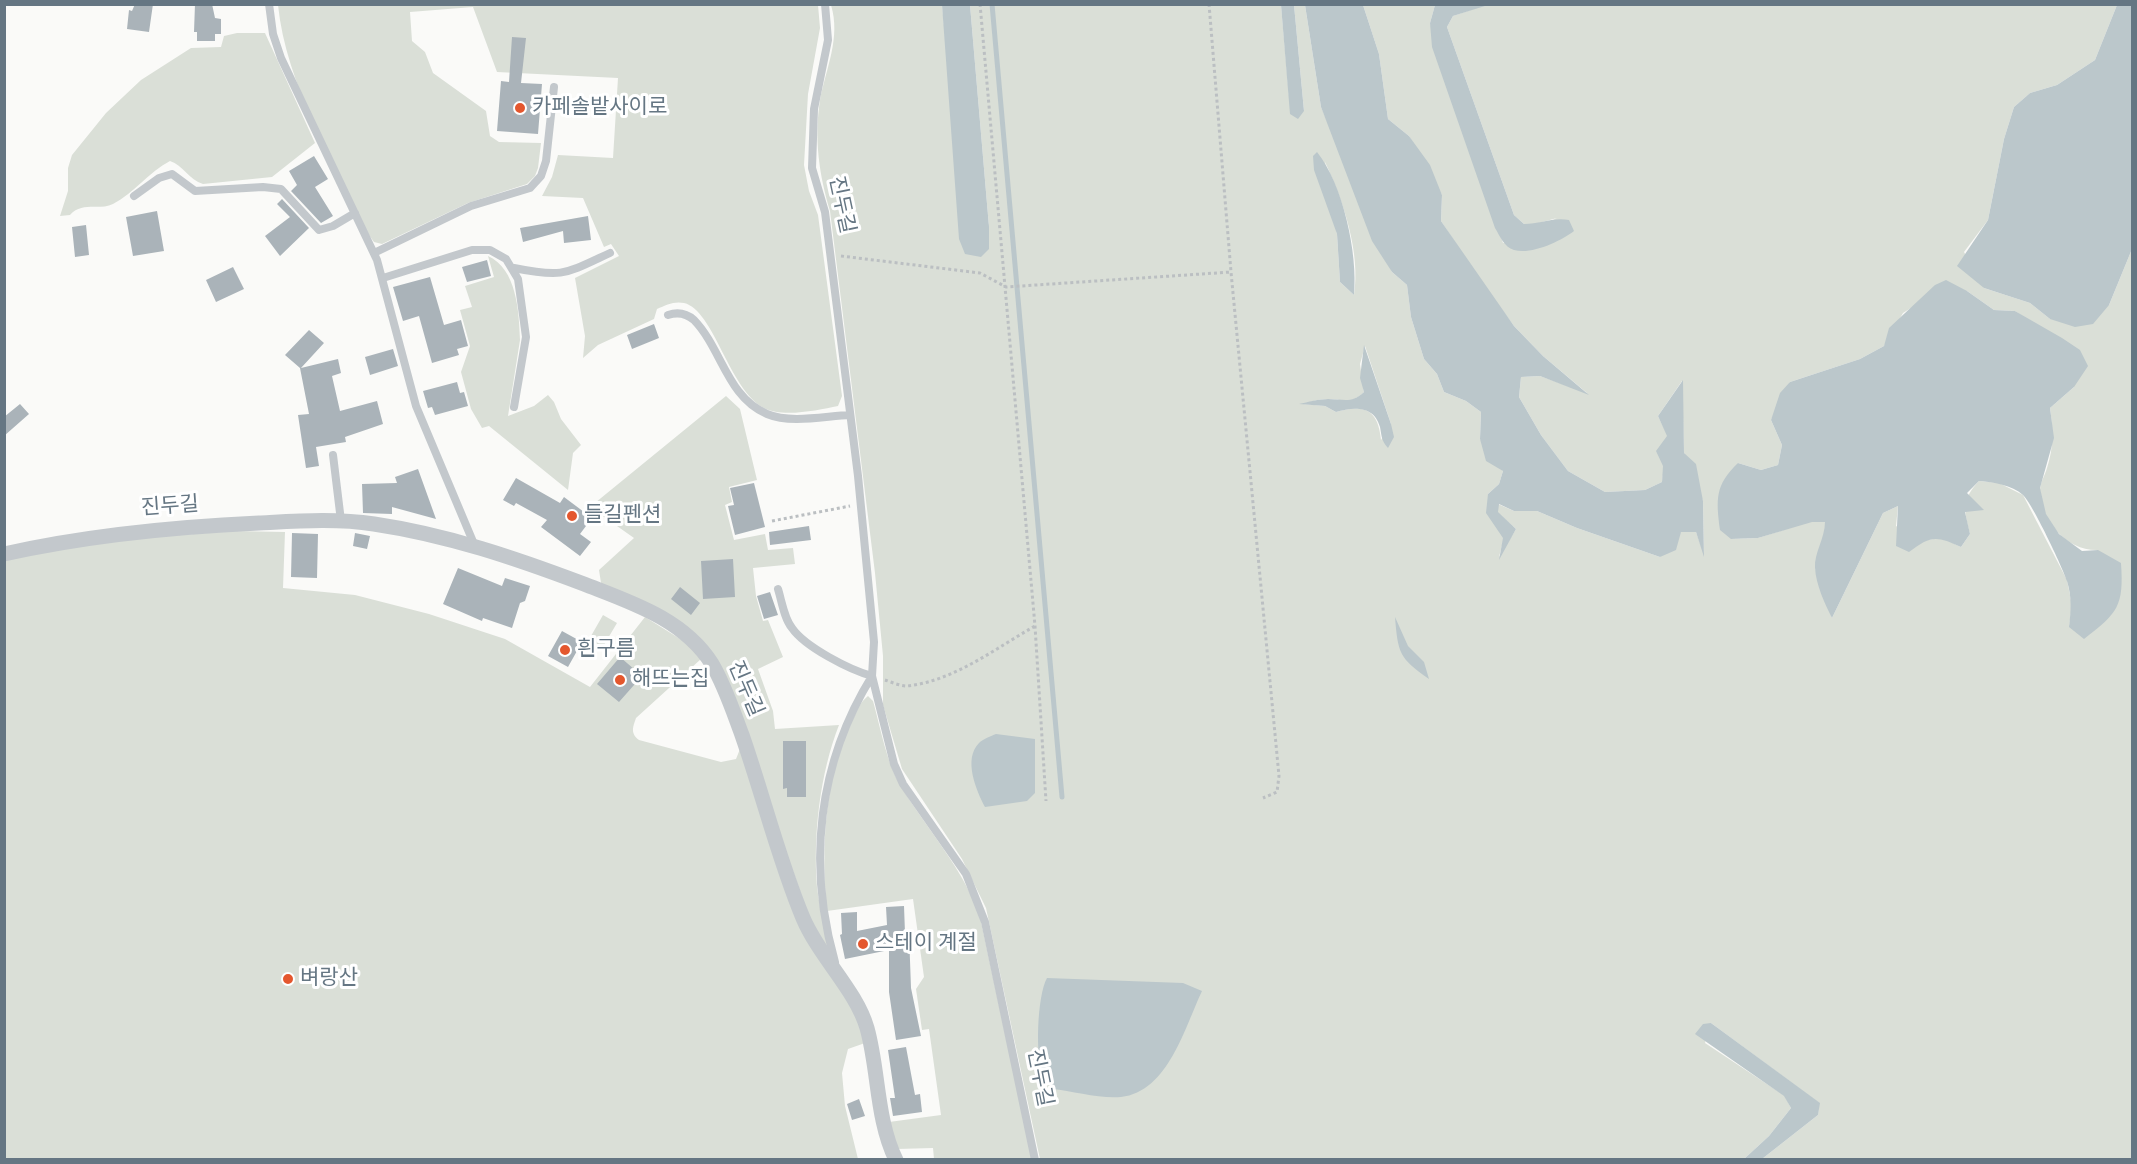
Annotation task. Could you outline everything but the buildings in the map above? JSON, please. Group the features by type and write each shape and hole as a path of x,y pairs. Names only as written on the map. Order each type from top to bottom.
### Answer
{"street":[{"name":"진두길","path":"4,554 56,542 132,531 341,521 400,528 474,544 648,610 686,634 700,647 720,680 801,913 821,954 854,998 867,1030 885,1130 896,1160"}],"lane":[{"path":"269,4 273,34 281,58 374,253 383,278 416,405 474,544"},
{"name":"진두길","path":"825,4 828,40 814,110 811,141 812,168 825,212 861,504 874,642 872,675 894,764 903,784 941,836 977,896 985,922 1035,1160"},
{"path":"374,253 471,206 530,188 541,176 546,161 554,87"},
{"path":"134,196 159,178 172,174 195,191 263,187 281,189 319,230 325,230 355,213"},
{"path":"383,278 482,248 497,253 514,268 518,279 526,337 514,407"},
{"path":"514,268 553,275 565,274 610,253"},
{"path":"668,315 677,313 693,319 735,386 757,409 780,418 850,415"},
{"path":"333,455 341,521"},
{"path":"778,589 787,619 797,634 842,663 872,675"},
{"name":"진두길","path":"840,981 820,887 820,832 831,764 841,735 872,675"}],"path":[{"path":"980,4 1035,626 1046,801"},
{"path":"1209,4 1231,272 1279,776 1277,792 1263,798"},
{"path":"830,255 980,273 1006,287 1231,272"},
{"path":"772,521 861,504"},
{"path":"872,675 905,686 934,680 972,663 1035,626"}],"shaded area":[{"path":"1488,4 2117,5 2095,60 2057,85 2030,93 2014,107 2004,139 1988,220 1964,252 1984,288 2030,303 2050,319 2109,305 2132,249 2132,1159 1762,1159 1818,1115 1819,1103 1711,1023 1705,1043 1785,1096 1791,1108 1769,1136 1744,1159 1040,1159 986,908 962,859 902,769 883,705 883,656 875,573 830,211 819,156 818,114 834,29 831,5 942,5 947,56 989,227 970,5 1281,5 1289,96 1304,111 1294,5 1305,5 1321,107 1392,272 1407,285 1411,317 1424,359 1437,374 1444,392 1466,401 1481,412 1480,439 1503,471 1499,484 1488,494 1504,538 1499,557 1516,529 1497,512 1498,504 1514,511 1537,511 1577,528 1660,557 1681,532 1696,532 1704,554 1703,501 1684,453 1682,381 1658,416 1668,436 1662,482 1645,490 1605,492 1568,471 1541,435 1519,397 1521,377 1540,376 1587,393 1543,356 1514,326 1484,286 1441,221 1442,195 1409,136 1388,119 1379,54 1363,5 1435,5 1430,23 1503,243 1557,218 1535,224 1524,224 1514,215 1447,27 1453,16","holes":["1325,162 1344,210 1353,244 1356,279 1354,295 1340,282 1337,234","1967,291 1994,310 2015,311 2037,326 2074,387 2050,408 2052,445 2040,490 2045,513 2058,532 2076,546 2098,550 2069,627 2072,605 2067,580 2023,495 1999,483 1979,481 1969,494 1965,512 1970,534 1961,547 1942,538 1925,540 1896,526 1898,506 1883,513 1832,618 1815,568 1825,535 1825,522 1812,521 1758,538 1732,539 1738,463 1761,470 1778,465 1782,445 1771,420 1790,382 1860,359 1884,346 1903,313 1914,306","1365,346 1391,424 1381,440 1377,421 1368,411 1354,409 1336,412 1325,406 1303,404 1324,399 1350,401 1359,397 1364,392 1360,364"]},
{"path":"278,5 818,5 820,28 808,94 804,165 809,191 818,215 842,396 838,406 790,413 764,408 752,399 741,385 704,320 695,309 684,303 673,303 657,309 654,319 598,345 583,358 585,336 575,278 619,256 611,244 604,247 583,198 542,196 552,177 558,155 613,158 618,78 497,72 473,7 410,12 412,41 425,52 433,73 486,111 490,136 499,142 541,143 538,168 535,176 527,184 468,203 382,244 374,242 369,235 313,123 291,64"},
{"path":"942,5 970,5 989,227 989,249 981,257 965,254 959,239"},
{"path":"1281,5 1294,5 1304,111 1298,119 1290,114"},
{"path":"1305,5 1363,5 1379,54 1388,119 1409,136 1430,165 1442,195 1441,221 1514,326 1543,356 1589,395 1540,376 1521,377 1519,397 1541,435 1568,471 1605,492 1645,490 1662,482 1663,466 1656,451 1667,436 1658,416 1683,380 1684,453 1696,464 1703,501 1704,557 1696,532 1681,532 1676,550 1660,557 1577,528 1537,511 1514,511 1499,504 1498,512 1516,529 1499,560 1503,538 1486,513 1488,494 1499,484 1503,471 1486,461 1480,439 1481,412 1466,401 1444,392 1437,374 1424,359 1411,317 1407,285 1392,272 1372,241 1321,107"},
{"path":"1435,5 1488,5 1453,16 1447,27 1514,215 1524,224 1557,219 1569,220 1574,231 1562,239 1529,251 1514,250 1505,244 1495,228 1432,47 1430,23"},
{"path":"2117,5 2132,5 2132,249 2109,305 2093,324 2075,327 2050,319 2030,303 1984,288 1957,266 1988,220 2004,139 2014,107 2030,93 2057,85 2095,60"},
{"path":"237,33 265,33 315,143 272,177 203,184 170,161 113,204 80,208 70,215 60,216 68,191 68,168 72,155 106,113 141,80 191,48 221,47 224,36"},
{"path":"1317,152 1334,182 1347,220 1354,260 1354,295 1340,282 1337,234 1314,170 1313,156"},
{"path":"488,256 498,262 511,281 519,317 520,340 508,416 534,406 548,395 554,402 561,419 581,445 573,453 568,490 489,426 482,428 471,409 461,372 470,346 460,310 472,307 465,286 494,277"},
{"path":"1946,280 1967,291 1994,310 2015,311 2062,338 2080,350 2088,366 2074,387 2050,408 2054,438 2040,488 2046,514 2059,534 2082,551 2098,550 2121,563 2120,599 2105,622 2084,639 2069,627 2071,604 2067,581 2040,522 2023,495 2002,485 1979,481 1967,493 1984,510 1965,512 1970,534 1961,547 1934,539 1923,542 1909,552 1896,546 1898,506 1883,513 1832,618 1819,588 1815,568 1825,522 1812,522 1758,538 1731,539 1720,530 1719,493 1730,471 1738,463 1761,470 1778,465 1782,445 1771,420 1780,393 1790,382 1860,359 1884,346 1889,328 1935,285"},
{"path":"1364,345 1391,424 1394,437 1388,448 1377,420 1368,411 1349,409 1336,412 1325,406 1299,404 1325,399 1351,399 1364,392 1360,378"},
{"path":"726,396 740,409 757,480 729,487 732,502 725,505 734,540 765,534 768,550 793,548 795,564 753,568 756,596 763,621 768,620 783,657 758,669 773,711 775,729 839,725 832,744 819,804 816,846 818,896 832,959 812,925 720,664 601,583 599,570 634,538 590,507"},
{"path":"234,531 285,532 283,588 355,595 429,614 505,639 590,687 645,617 685,642 701,659 636,718 633,732 639,740 721,762 736,759 740,749 776,854 854,1010 865,1043 848,1049 842,1073 845,1106 858,1159 5,1159 4,560 100,541"},
{"path":"603,615 617,623 601,650 587,643"},
{"path":"1395,617 1408,646 1424,662 1429,679 1411,666 1402,654 1397,639"},
{"path":"868,696 873,701 896,778 955,866 980,917 1032,1159 934,1159 933,1148 897,1149 889,1122 941,1115 929,1029 922,1030 916,989 924,977 913,899 827,911 825,887 825,838 830,789 843,742 859,707"},
{"path":"996,734 1035,739 1035,793 1027,801 985,807 975,783 971,766 972,757 979,743"},
{"path":"1047,978 1183,983 1202,991 1173,1056 1163,1071 1137,1092 1121,1097 1104,1097 1052,1089 1043,1077 1040,1068 1038,1027 1041,998"},
{"path":"1711,1023 1820,1103 1818,1115 1762,1159 1744,1159 1769,1136 1791,1108 1784,1096 1695,1034 1703,1024"}],"waterway":[{"path":"992,4 1062,797"}],"place":[{"name":"카페솔밭사이로","path":"520,108"},
{"name":"들길펜션","path":"572,516"},
{"name":"흰구름","path":"565,650"},
{"name":"해뜨는집","path":"620,680"},
{"name":"스테이 계절","path":"863,944"},
{"name":"벼랑산","path":"288,979"}]}
